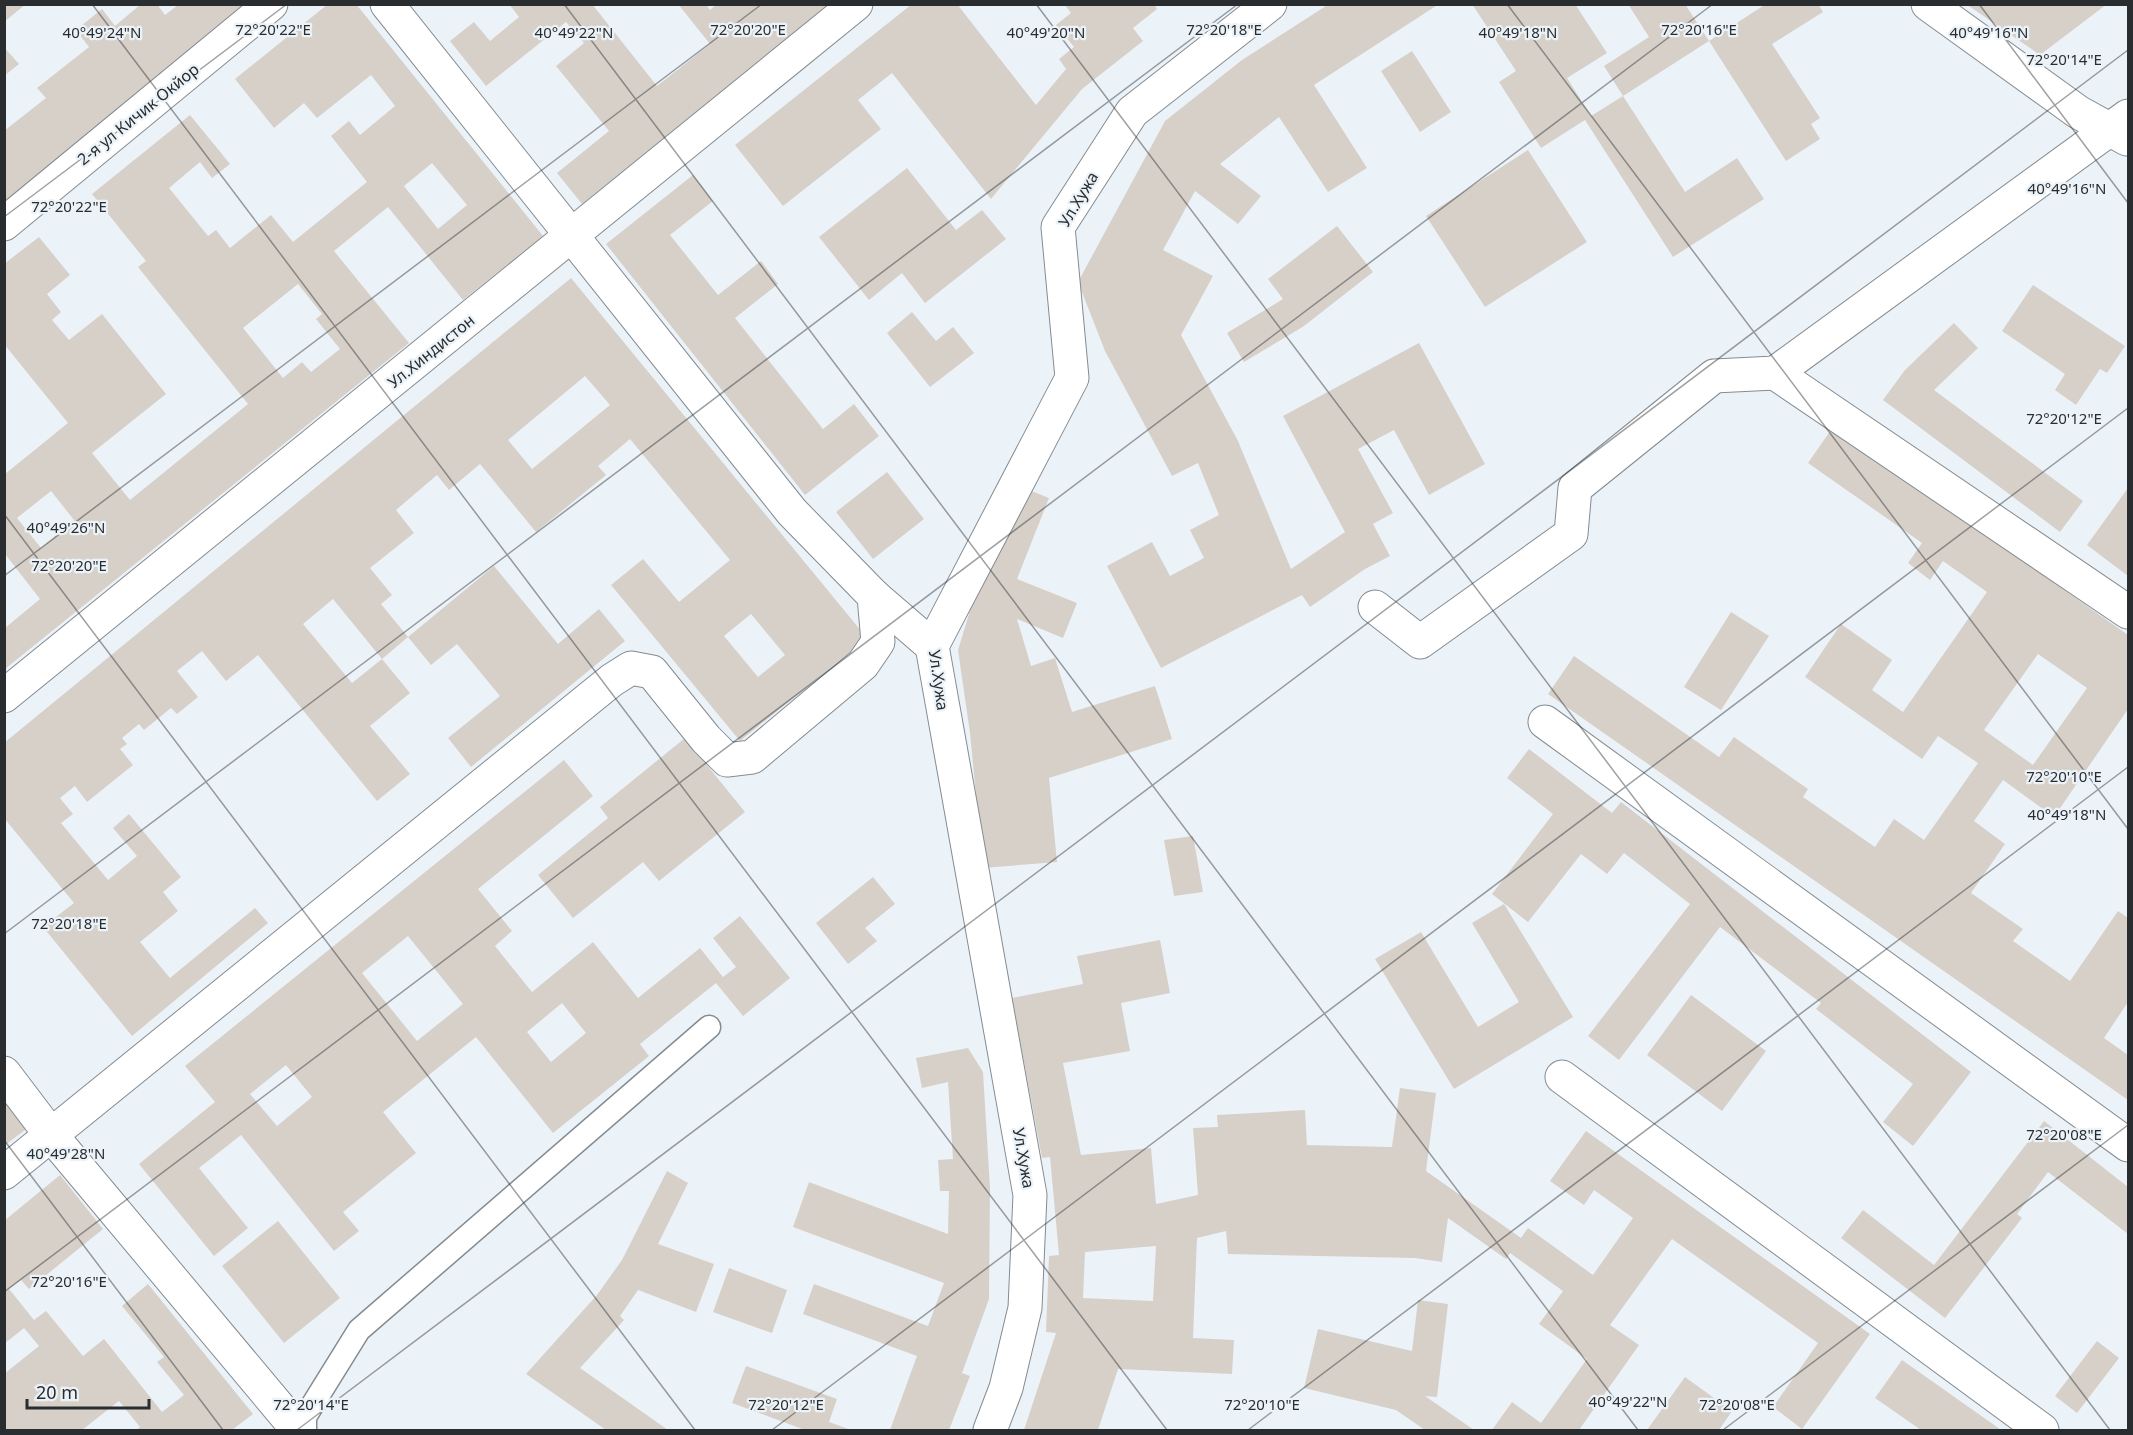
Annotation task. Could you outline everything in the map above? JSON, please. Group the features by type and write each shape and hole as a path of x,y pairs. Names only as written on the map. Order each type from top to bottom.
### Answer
{"street":[{"name":"2-я ул Кичик Окйор","path":"4,224 271,4"},
{"path":"387,4 792,512 874,596 932,646"},
{"name":"Ул.Хиндистон","path":"4,696 856,4"},
{"name":"Ул.Хужа","path":"990,1431 1006,1388 1025,1308 1030,1195 932,646 1072,378 1058,227 1132,112 1270,4"},
{"path":"1928,4 2078,112 2122,129"},
{"path":"1375,607 1420,642 1571,534 1575,488 1714,376 1775,373 2122,129"},
{"path":"1775,373 2128,612"},
{"path":"4,1173 612,680 631,668 652,672 706,739 727,760 752,757 863,664 878,642 874,596"},
{"path":"1545,722 2128,1145"},
{"path":"4,1073 51,1135 298,1431"},
{"path":"1562,1077 2042,1431"}],"lane":[{"path":"305,1431 305,1417 359,1330 710,1027"}],"building":[{"path":"4,4 26,4 4,22"},
{"path":"141,4 157,4 165,15 178,5 254,5 4,205 4,131 46,98 37,88 89,47 76,30 102,9 115,26"},
{"path":"328,4 356,4 543,236 463,300 388,207 334,251 409,343 5,669 5,628 40,599 5,554 5,474 68,423 4,344 4,264 39,237 70,275 47,294 61,312 52,320 69,340 102,314 166,394 92,453 130,500 248,404 138,267 146,261 92,194 190,115 230,164 212,178 200,162 169,188 208,236 216,230 230,248 271,215 293,242 367,182 331,136 349,121 360,135 395,106 371,75 317,118 304,103 274,128 235,79","holes":["432,163 467,205 438,229 404,186","298,284 322,314 316,319 340,349 311,372 302,362 283,378 243,328","51,491 74,520 41,548 17,518"]},
{"path":"509,4 592,4 657,86 710,44 678,4 706,4 710,10 717,4 830,4 582,204 557,173 609,131 556,66 584,43 566,22 486,86 450,41 474,22 490,41 519,17"},
{"path":"912,4 957,4 1036,105 1066,69 1059,59 1074,47 1056,25 1071,13 1064,4 1154,4 1157,9 1133,28 1143,41 1082,89 991,199 892,73 858,100 881,129 783,206 735,145"},
{"path":"1329,4 1439,4 1314,85 1367,168 1328,192 1279,117 1220,164 1261,196 1238,224 1195,191 1163,250 1213,276 1181,335 1238,441 1291,569 1345,532 1283,416 1419,343 1485,464 1429,495 1394,430 1358,449 1393,513 1373,524 1390,556 1365,569 1310,607 1302,595 1161,668 1107,566 1152,542 1170,576 1204,558 1190,530 1219,515 1198,463 1172,476 1105,351 1078,282 1165,121 1242,60"},
{"path":"1472,4 1575,4 1607,53 1567,78 1591,116 1623,96 1685,192 1737,158 1764,199 1673,257 1585,120 1541,148 1499,82 1516,71"},
{"path":"1628,4 1685,4 1709,41 1623,96 1604,66 1649,37"},
{"path":"1766,4 1818,4 1823,12 1772,44 1820,118 1811,124 1820,139 1786,161 1709,41"},
{"path":"1966,4 2107,4 2040,55"},
{"path":"4,47 19,64 4,76"},
{"path":"1412,51 1451,112 1420,132 1381,71"},
{"path":"1528,150 1587,242 1485,307 1426,216"},
{"path":"907,168 956,230 982,210 1006,239 925,303 902,273 869,300 819,237"},
{"path":"693,175 713,201 670,235 718,295 761,261 778,284 735,318 823,429 854,404 879,436 805,495 606,244"},
{"path":"1337,226 1373,272 1304,326 1244,362 1227,333 1283,299 1268,279"},
{"path":"571,278 867,638 740,741 611,585 643,559 679,602 730,560 630,439 598,466 606,475 536,532 480,464 449,490 437,475 396,510 414,533 370,568 392,595 381,604 408,637 382,659 410,693 370,726 410,774 377,801 258,655 226,681 202,651 177,671 198,697 177,714 171,708 144,730 139,724 122,738 127,744 120,749 133,765 87,802 75,786 60,798 73,814 61,823 108,880 137,856 113,828 129,814 181,877 163,892 178,911 140,942 170,978 255,908 268,923 132,1036 43,927 74,903 4,818 4,743","holes":["585,376 610,405 532,469 508,440","333,599 382,659 352,683 303,624","751,614 785,655 758,677 724,636"]},
{"path":"2033,285 2125,346 2107,373 2100,369 2076,405 2055,390 2065,374 2002,331"},
{"path":"912,312 936,341 953,327 974,353 930,387 887,333"},
{"path":"1954,323 1978,348 1934,390 2083,501 2060,532 1883,400 1905,370"},
{"path":"1833,427 2128,635 2128,709 2054,817 2003,780 1974,821 2005,844 1971,893 2023,929 2013,941 2070,981 2118,911 2128,918 2128,1002 2104,1038 2128,1055 2128,1100 1548,694 1574,656 1719,757 1734,737 1808,789 1803,797 1875,847 1894,819 1924,840 1978,763 1938,736 1922,759 1805,677 1841,624 1892,660 1872,690 1903,712 1987,592 1943,561 1930,580 1908,563 1922,543 1808,463","holes":["2038,654 2087,688 2033,765 1984,730"]},
{"path":"887,472 924,519 873,559 836,512"},
{"path":"1019,486 1049,498 1017,579 1077,603 1063,638 1017,619 1031,666 1055,658 1072,712 1155,686 1172,739 1049,778 1057,862 983,868 970,733 958,650 973,601"},
{"path":"2128,488 2128,576 2087,545"},
{"path":"494,566 558,644 599,609 625,641 471,767 448,738 500,696 457,644 431,665 408,637"},
{"path":"1731,612 1769,636 1721,710 1684,687"},
{"path":"685,738 745,812 659,881 643,862 573,918 538,875 608,818 600,807"},
{"path":"1529,749 1612,813 1621,802 1971,1072 1913,1146 1883,1122 1913,1084 1816,1009 1821,1003 1720,927 1619,1060 1588,1036 1690,904 1624,853 1607,874 1581,854 1528,922 1492,894 1553,814 1507,778"},
{"path":"564,760 593,796 478,889 512,931 495,946 532,992 593,942 638,998 700,948 723,977 736,967 713,938 740,916 790,978 743,1016 716,983 640,1044 649,1056 553,1133 476,1037 383,1112 416,1153 343,1212 359,1231 334,1251 241,1135 199,1168 248,1228 214,1256 139,1164 215,1102 185,1066","holes":["408,936 463,1004 417,1041 362,973","562,1003 586,1033 551,1062 527,1032","286,1065 312,1097 277,1126 250,1094"]},
{"path":"1193,836 1203,892 1174,896 1164,840"},
{"path":"873,877 895,904 865,928 877,941 848,964 816,923"},
{"path":"1504,904 1573,1017 1454,1089 1375,959 1421,932 1478,1027 1519,1002 1472,923"},
{"path":"1160,940 1170,993 1121,1003 1130,1051 1063,1063 1081,1155 1151,1148 1156,1204 1198,1195 1193,1128 1218,1127 1217,1115 1305,1110 1307,1145 1392,1147 1400,1088 1436,1093 1426,1171 1521,1238 1528,1228 1593,1275 1633,1218 1594,1190 1584,1205 1550,1181 1586,1131 1870,1334 1802,1429 1773,1407 1818,1343 1672,1239 1610,1325 1639,1345 1579,1430 1492,1430 1512,1402 1541,1423 1587,1359 1539,1324 1563,1291 1510,1253 1506,1259 1448,1218 1442,1262 1415,1258 1228,1254 1226,1231 1197,1238 1193,1338 1234,1340 1232,1374 1118,1369 1098,1430 1024,1430 1056,1333 1046,1332 1049,1256 1059,1255 1050,1157 1042,1158 1012,998 1083,984 1077,956","holes":["1156,1246 1153,1301 1083,1298 1085,1252"]},
{"path":"1691,995 1766,1051 1722,1111 1647,1055"},
{"path":"968,1048 983,1072 990,1188 989,1299 962,1373 970,1376 949,1430 890,1430 917,1356 803,1314 814,1284 928,1326 944,1283 793,1227 809,1182 948,1234 949,1191 940,1191 938,1160 953,1159 948,1082 922,1088 916,1058"},
{"path":"4,1095 30,1126 4,1146"},
{"path":"2044,1121 2128,1187 2128,1234 2048,1172 2017,1214 2022,1218 1945,1318 1841,1238 1863,1210 1934,1265"},
{"path":"667,1171 688,1183 658,1244 714,1264 696,1312 638,1290 620,1316 624,1320 580,1368 668,1430 606,1430 526,1374 597,1295 622,1260"},
{"path":"60,1175 103,1229 29,1289 21,1280 9,1289 34,1320 46,1311 83,1356 104,1339 162,1412 184,1395 157,1362 164,1357 122,1306 148,1284 253,1414 232,1430 136,1430 140,1427 119,1401 82,1430 4,1430 4,1374 39,1346 24,1328 4,1344 4,1221"},
{"path":"278,1221 340,1298 284,1343 222,1266"},
{"path":"729,1268 787,1290 772,1333 713,1312"},
{"path":"1418,1300 1448,1304 1437,1397 1425,1396 1474,1430 1425,1430 1396,1410 1304,1388 1318,1329 1412,1351"},
{"path":"2097,1341 2119,1358 2077,1413 2055,1396"},
{"path":"1902,1360 2001,1430 1921,1430 1875,1398"},
{"path":"746,1366 837,1399 829,1422 851,1430 805,1430 732,1403"},
{"path":"1685,1377 1732,1411 1719,1430 1647,1430"}]}
